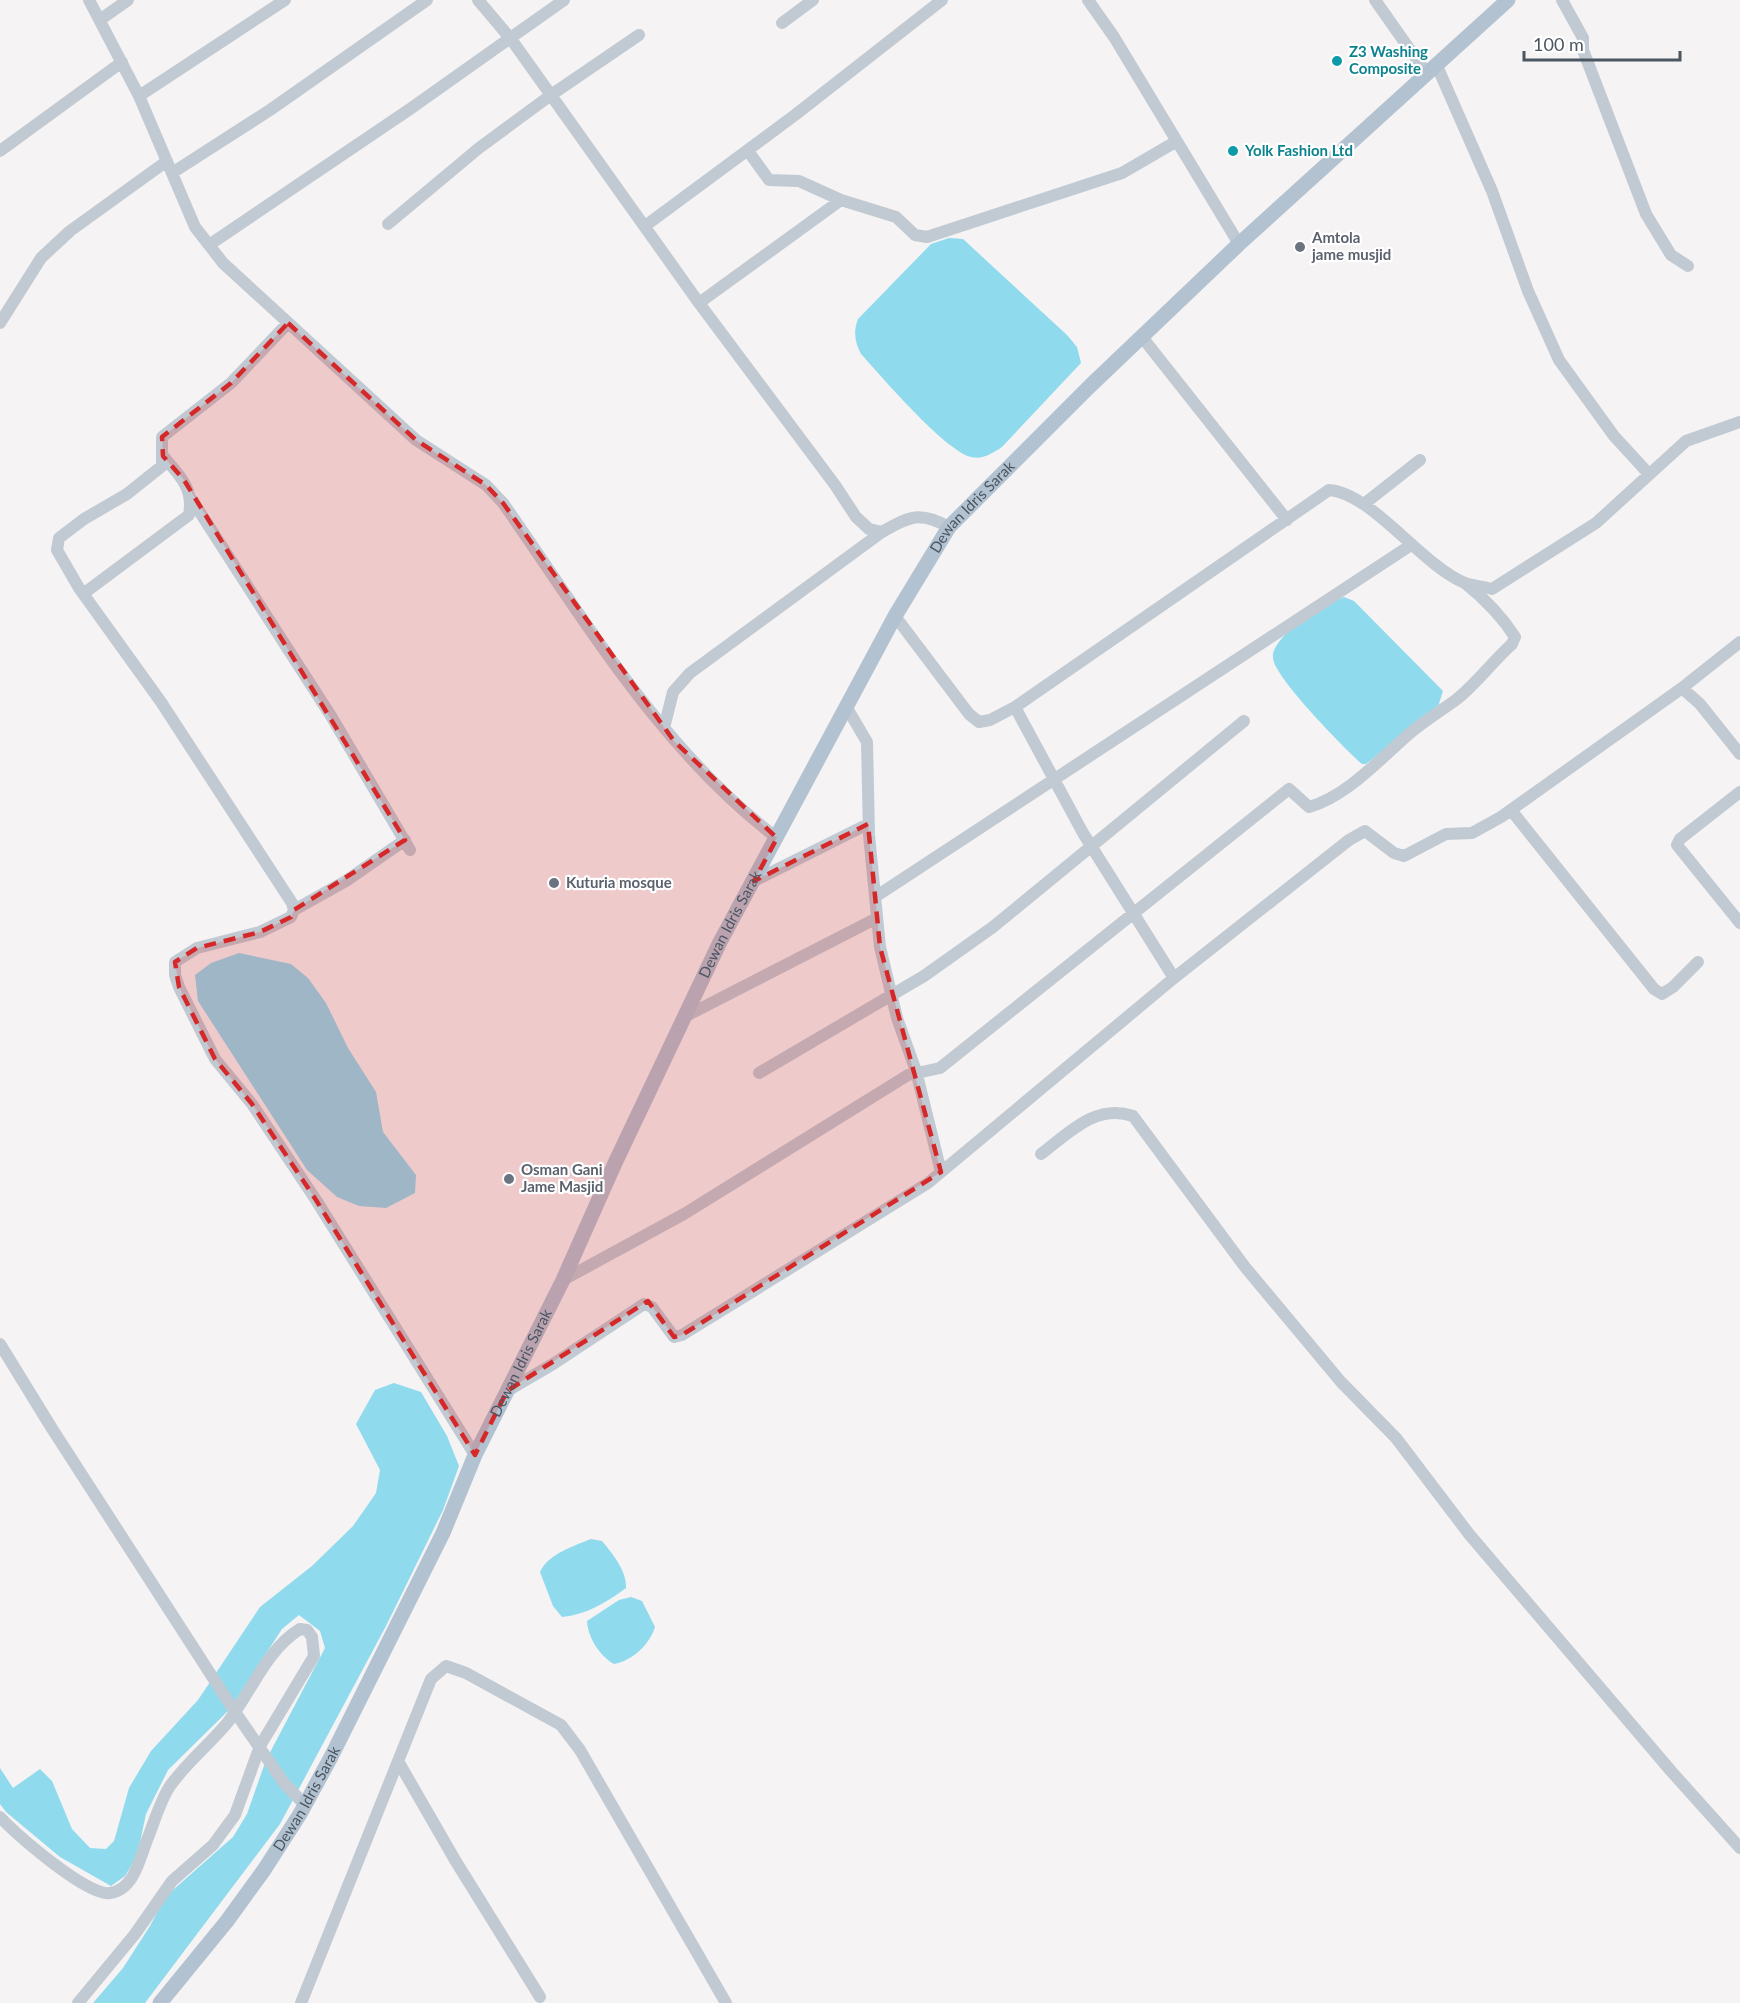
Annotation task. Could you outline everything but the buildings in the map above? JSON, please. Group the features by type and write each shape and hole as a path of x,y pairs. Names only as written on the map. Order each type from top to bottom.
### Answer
{"main road":[{"name":"Dewan Idris Sarak","path":"160,2003 233,1913 305,1805 443,1533 475,1455 563,1280 720,942 895,616 949,527 1239,244 1508,0"}],"street":[{"path":"89,0 101,19 139,96 195,227 209,245 245,285 326,354 416,440 492,491 664,728 745,811 777,837"},
{"path":"101,19 128,0"},
{"path":"139,96 285,0"},
{"path":"0,323 41,258 70,231 170,167 270,110 427,0"},
{"path":"478,0 511,39 699,303 835,485 856,517 869,529 882,532"},
{"path":"209,245 511,39 564,0"},
{"path":"782,23 813,0"},
{"path":"645,226 747,151 942,0"},
{"path":"1088,0 1114,37 1239,244"},
{"path":"1375,0 1432,70 1492,191 1528,291 1559,360 1614,436 1648,473"},
{"path":"1562,0 1583,38 1583,50 1646,214 1671,255 1688,266"},
{"path":"388,224 479,148 639,35"},
{"path":"0,151 122,62"},
{"path":"747,151 769,180 799,181 841,200 896,217 915,235 927,237 1122,173 1177,141"},
{"path":"699,303 841,200"},
{"path":"288,323 231,383 162,437 164,456 162,466 127,494 84,519 59,538 57,550 83,594 161,702 294,910"},
{"path":"1142,337 1287,520"},
{"path":"1488,602 1492,589 1596,523 1648,473 1686,441 1740,422"},
{"path":"164,456 183,480 192,500 331,716 408,845 294,910 291,917 260,932 198,948 175,962 175,975 214,1059 252,1104 316,1200 475,1455"},
{"path":"1364,504 1420,460"},
{"path":"563,1280 684,1214 916,1071 939,1068 1288,789 1309,807 1330,798 1457,698 1512,644 1515,637 1488,602 1465,583 1411,545 1364,504 1342,491 1329,490 1015,707 990,720 979,722 969,714 895,616"},
{"path":"83,594 189,515 192,500"},
{"path":"664,728 673,692 690,673 882,532 908,517 931,517 949,527"},
{"path":"875,897 1411,545"},
{"path":"1465,583 1492,589"},
{"path":"507,1391 562,1359 644,1304 652,1307 674,1337 682,1335 928,1183 1174,978 1331,852 1365,831 1394,853 1404,856 1446,834 1472,833 1511,810 1682,688 1740,642"},
{"path":"1682,688 1700,704 1740,754"},
{"path":"1015,707 1091,846 1174,978"},
{"path":"847,708 867,742 868,824 880,947 892,996 916,1071 941,1172"},
{"path":"759,1073 892,996 993,927 1244,722"},
{"path":"1740,792 1680,839 1677,844 1740,923"},
{"path":"1511,810 1654,989 1662,994 1698,962"},
{"path":"754,880 868,824"},
{"path":"684,1017 877,918"},
{"path":"1041,1154 1077,1126 1100,1114 1117,1110 1133,1116 1245,1267 1341,1382 1396,1438 1469,1534 1647,1744 1740,1848"},
{"path":"0,1344 235,1712 284,1783 305,1805"},
{"path":"0,1817 69,1876 94,1892 108,1894 118,1891 128,1883 139,1865 169,1788 235,1712 278,1647 300,1629 307,1630 312,1637 314,1656 260,1746 235,1815 213,1845 172,1881 135,1934 78,2003"},
{"path":"301,2003 431,1679 446,1666 466,1673 561,1725 580,1750 726,2003"},
{"path":"398,1761 455,1860 540,1997"}],"highlighted area":[{"path":"288,323 416,440 486,485 503,503 674,741 777,838 754,881 868,824 880,947 941,1172 682,1335 674,1337 648,1301 507,1391 475,1455 316,1200 252,1104 215,1059 179,987 175,962 197,948 260,932 291,917 294,910 405,840 184,480 163,456 162,437 231,383"}],"water":[{"path":"949,238 963,239 1067,335 1077,347 1081,363 1002,447 979,458 959,452 930,427 861,354 855,337 858,319 931,244"},
{"path":"1344,597 1354,601 1443,691 1438,707 1366,764 1362,764 1353,756 1297,696 1276,667 1273,658 1280,640 1289,631 1324,606"},
{"path":"239,953 291,964 308,978 326,1003 348,1048 376,1092 383,1132 416,1175 415,1193 386,1208 359,1206 337,1197 307,1170 198,1001 195,975 211,963"},
{"path":"394,1383 421,1392 447,1436 459,1466 443,1510 386,1626 280,1824 145,2003 93,2003 123,1968 150,1926 165,1897 233,1837 247,1814 266,1760 325,1648 320,1631 299,1615 282,1629 230,1709 168,1770 146,1814 137,1856 125,1876 111,1886 60,1857 6,1812 0,1804 0,1768 13,1788 40,1769 52,1781 72,1829 90,1848 106,1849 114,1841 129,1788 151,1751 198,1700 260,1607 312,1566 353,1526 376,1493 380,1470 356,1424 375,1390"},
{"path":"591,1539 602,1541 614,1557 624,1575 626,1588 596,1607 579,1614 562,1617 553,1606 540,1572 555,1555"},
{"path":"631,1597 642,1601 655,1627 649,1640 639,1651 614,1664 596,1646 587,1621 619,1600"}],"place":[{"name":"Z3 Washing Composite","path":"1337,61"},
{"name":"Yolk Fashion Ltd","path":"1233,151"},
{"name":"Amtola jame musjid","path":"1300,247"},
{"name":"Kuturia mosque","path":"554,883"},
{"name":"Osman Gani Jame Masjid","path":"509,1179"}]}
